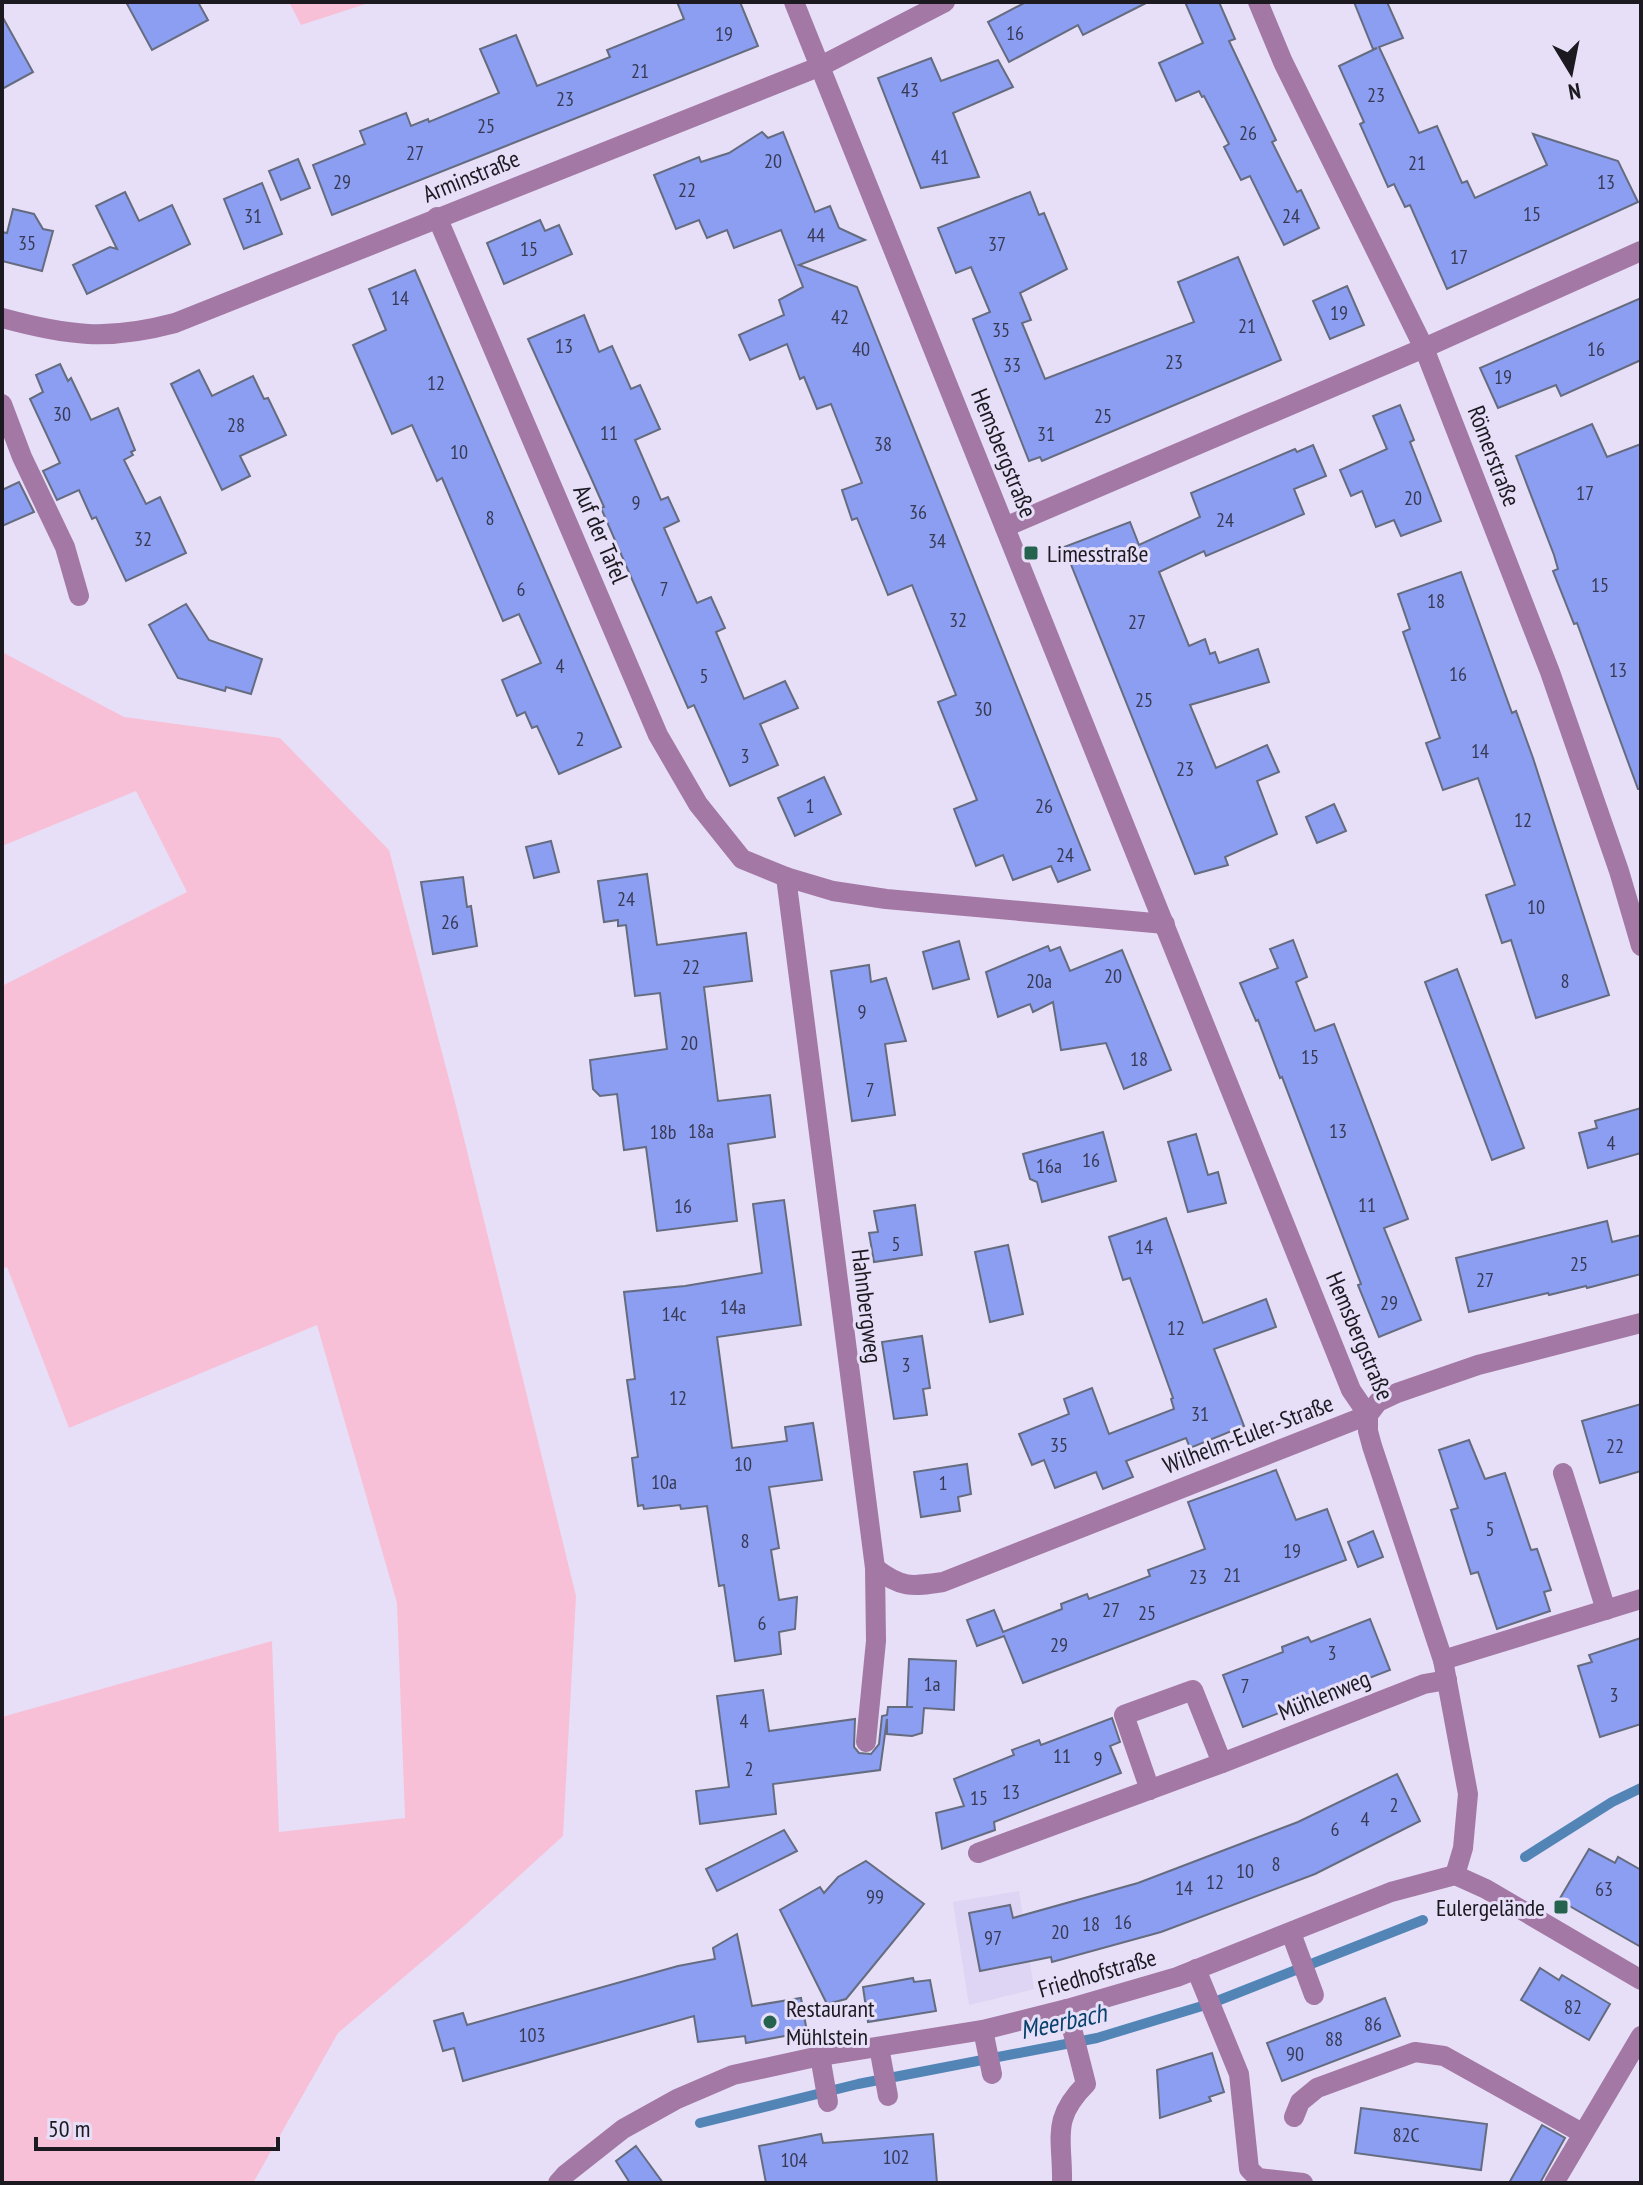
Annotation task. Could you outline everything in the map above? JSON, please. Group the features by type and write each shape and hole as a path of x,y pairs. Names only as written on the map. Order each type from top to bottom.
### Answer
{"street":[{"name":"Hemsbergstraße","path":"794,2 1351,1390 1368,1415 1372,1446 1445,1670 1468,1794 1463,1848 1455,1875"},
{"name":"Arminstraße","path":"2,318 53,332 96,335 136,333 175,323 821,66 945,2"},
{"name":"Römerstraße","path":"1258,2 1283,62 1424,348 1550,672 1619,871 1641,946"},
{"name":"Auf der Tafel","path":"437,217 658,735 698,804 742,859 786,877"},
{"path":"1005,527 1424,348 1641,251"},
{"path":"2,404 22,457 65,547 79,596"},
{"path":"786,877 833,891 886,899 1165,924"},
{"name":"Hahnbergweg","path":"786,877 875,1568 876,1641 866,1742"},
{"name":"Wilhelm-Euler-Straße","path":"875,1568 894,1582 913,1586 943,1582 1368,1415 1378,1402 1397,1393 1478,1365 1641,1323"},
{"path":"1563,1473 1606,1610"},
{"name":"Mühlenweg","path":"978,1853 1424,1684 1445,1670 1641,1599"},
{"path":"1150,1790 1124,1715 1193,1690 1222,1763"},
{"path":"1455,1875 1486,1889 1641,1980"},
{"name":"Friedhofstraße","path":"558,2183 623,2129 677,2099 733,2075 820,2056 881,2056 984,2039 1070,2019 1200,1978 1294,1943 1391,1892 1455,1875"},
{"path":"1294,1943 1314,1995"},
{"path":"1200,1978 1239,2074 1249,2169 1258,2178 1303,2183"},
{"path":"1062,2183 1059,2133 1062,2116 1071,2099 1086,2084 1070,2019"},
{"path":"1554,2183 1641,2036"},
{"path":"984,2039 992,2074"},
{"path":"1294,2117 1300,2102 1317,2088 1415,2052 1444,2056 1582,2133"},
{"path":"820,2056 828,2102"},
{"path":"881,2056 888,2096"}],"shaded area":[{"path":"289,2 372,2 301,25"},
{"path":"2,652 124,717 280,738 389,850 456,1106 576,1596 563,1836 464,1926 338,2033 253,2183 2,2183 2,1717 272,1641 279,1832 405,1818 397,1603 317,1325 69,1428 7,1267 2,1269 2,986 187,892 136,791 2,846"},
{"path":"1019,1891 1034,1989 969,2005 953,1902"}],"building":[{"path":"126,2 198,2 208,20 152,50"},
{"path":"677,2 740,2 758,46 332,215 313,165 365,144 360,131 406,113 411,126 428,119 429,122 499,93 480,49 516,35 537,86 610,57 607,50 684,19"},
{"path":"1026,2 1148,2 1083,35 1078,25 1009,62 988,22"},
{"path":"1185,2 1219,2 1235,39 1229,41 1276,140 1272,142 1297,192 1301,190 1319,228 1284,245 1250,176 1241,180 1224,147 1229,144 1204,96 1199,91 1176,101 1159,63 1203,43"},
{"path":"1354,2 1387,2 1403,38 1379,47 1419,133 1437,126 1462,183 1467,181 1475,198 1547,165 1533,134 1618,161 1638,202 1447,289 1410,205 1405,207 1394,184 1388,187 1339,66 1377,48 1373,49"},
{"path":"2,16 33,72 2,89"},
{"path":"931,58 941,81 998,60 1013,87 953,113 979,177 921,188 878,78"},
{"path":"762,132 768,138 783,132 815,212 830,206 839,228 865,240 799,265 857,287 1090,870 1058,882 1051,866 1013,880 1003,855 976,866 954,809 977,800 938,702 956,695 912,585 888,595 857,518 852,520 842,490 862,483 831,404 817,409 804,377 800,379 787,344 750,360 739,335 784,315 779,300 803,287 781,230 734,248 727,230 707,238 699,220 676,229 654,175 699,157 701,162 729,153"},
{"path":"298,159 310,188 281,200 269,171"},
{"path":"262,183 282,234 244,249 224,199"},
{"path":"125,192 139,221 172,205 190,244 87,294 73,265 110,247 117,249 96,206"},
{"path":"1030,192 1039,215 1044,213 1067,269 1020,293 1031,320 1022,323 1045,379 1194,322 1178,282 1238,257 1281,360 1042,461 1040,457 1029,461 973,319 990,312 971,267 956,273 938,228"},
{"path":"13,209 34,214 43,229 53,231 42,271 2,261 2,232 7,233"},
{"path":"540,220 545,231 559,225 572,254 504,284 487,243"},
{"path":"415,270 621,747 559,774 537,726 532,728 525,712 517,716 502,680 541,663 519,614 503,621 442,478 437,481 412,425 392,434 353,345 386,330 369,289"},
{"path":"1347,286 1364,325 1330,339 1313,301"},
{"path":"1641,298 1641,360 1561,396 1556,385 1498,408 1480,368"},
{"path":"584,315 599,352 612,346 631,389 640,385 660,429 635,440 661,500 668,497 679,521 664,528 697,603 711,597 725,628 716,632 744,699 785,681 798,708 760,724 778,765 730,786 694,705 688,708 601,508 604,507 528,339"},
{"path":"60,364 68,381 71,378 91,420 118,408 135,450 124,460 146,504 160,497 186,553 126,581 96,517 92,519 79,490 57,500 43,471 60,463 30,399 43,392 36,375"},
{"path":"199,370 212,396 253,376 286,435 240,456 250,476 222,490 171,384"},
{"path":"1400,405 1414,440 1410,442 1441,521 1401,536 1394,520 1376,527 1362,491 1351,496 1340,470 1387,449 1373,416"},
{"path":"1592,424 1607,457 1641,444 1641,789 1638,789 1577,623 1574,624 1553,571 1558,569 1554,555 1516,456"},
{"path":"1313,445 1326,476 1294,489 1304,514 1206,556 1204,551 1159,572 1189,646 1205,639 1210,654 1215,652 1219,663 1258,649 1269,682 1190,705 1216,768 1267,745 1279,772 1257,781 1277,834 1225,857 1228,865 1195,874 1064,547 1130,522 1139,545 1200,517 1191,493 1295,449 1297,452"},
{"path":"19,482 34,512 2,526 2,490"},
{"path":"1461,572 1512,713 1516,711 1533,758 1609,995 1536,1018 1511,940 1502,943 1486,895 1515,885 1478,778 1443,790 1426,743 1440,738 1403,632 1410,629 1398,594"},
{"path":"186,604 209,640 262,659 251,694 226,687 225,691 178,678 149,625"},
{"path":"824,777 841,814 795,836 778,798"},
{"path":"1334,804 1346,831 1317,843 1306,817"},
{"path":"551,841 559,872 534,878 526,847"},
{"path":"647,874 657,945 746,933 752,981 704,987 718,1101 770,1095 775,1137 728,1144 737,1221 657,1231 646,1147 624,1150 617,1094 600,1096 593,1089 590,1060 667,1049 660,993 635,996 626,925 618,926 618,920 604,922 598,881"},
{"path":"463,877 477,946 433,954 421,882"},
{"path":"1293,940 1307,977 1296,982 1315,1031 1334,1024 1408,1219 1384,1228 1421,1320 1379,1337 1282,1077 1240,983 1278,968 1270,949"},
{"path":"959,941 969,979 933,989 923,952"},
{"path":"1048,946 1050,951 1060,947 1070,971 1122,950 1171,1070 1124,1089 1106,1043 1061,1050 1053,1002 1033,1012 1030,1004 998,1017 986,972"},
{"path":"869,965 871,982 886,978 906,1041 885,1044 895,1115 852,1121 831,971"},
{"path":"1457,969 1524,1148 1492,1160 1425,982"},
{"path":"1641,1108 1641,1153 1588,1168 1579,1133 1597,1128 1595,1121"},
{"path":"1103,1132 1116,1181 1042,1202 1037,1182 1030,1179 1023,1154"},
{"path":"1196,1134 1208,1175 1218,1172 1226,1203 1188,1212 1168,1142"},
{"path":"784,1200 801,1325 717,1337 732,1448 787,1441 785,1427 813,1423 822,1480 769,1487 779,1548 771,1550 779,1600 797,1597 795,1629 779,1632 781,1654 735,1661 724,1585 719,1586 707,1506 644,1509 643,1505 638,1506 632,1458 638,1457 627,1380 635,1379 624,1292 762,1273 753,1204"},
{"path":"915,1205 922,1255 874,1262 869,1233 878,1232 874,1211"},
{"path":"1166,1218 1203,1323 1266,1299 1276,1327 1214,1349 1244,1426 1190,1448 1186,1438 1126,1461 1133,1477 1103,1489 1096,1472 1055,1488 1044,1460 1032,1465 1019,1434 1069,1414 1064,1399 1092,1388 1109,1434 1174,1409 1173,1398 1130,1278 1123,1280 1109,1237"},
{"path":"1607,1221 1612,1242 1641,1235 1641,1274 1469,1312 1456,1258"},
{"path":"1008,1245 1023,1314 990,1322 975,1252"},
{"path":"922,1336 930,1388 923,1389 927,1415 894,1419 882,1342"},
{"path":"1641,1404 1641,1471 1600,1483 1582,1421"},
{"path":"1469,1440 1485,1479 1505,1473 1531,1550 1537,1549 1551,1590 1544,1592 1550,1611 1497,1629 1478,1572 1471,1574 1451,1510 1458,1508 1439,1450"},
{"path":"967,1464 971,1494 958,1497 960,1511 921,1517 914,1472"},
{"path":"1276,1470 1296,1520 1327,1509 1346,1560 1023,1683 1004,1636 977,1646 967,1620 994,1610 1003,1632 1062,1609 1061,1604 1087,1594 1089,1599 1150,1576 1148,1570 1205,1549 1188,1502"},
{"path":"1373,1531 1383,1557 1358,1567 1348,1542"},
{"path":"1370,1619 1390,1670 1243,1727 1223,1675 1283,1652 1282,1647 1308,1637 1311,1642"},
{"path":"1641,1638 1641,1724 1600,1737 1578,1666 1592,1662 1589,1655"},
{"path":"909,1659 956,1661 954,1710 924,1708 922,1733 912,1736 887,1734 887,1719 880,1770 773,1784 776,1814 700,1824 696,1791 729,1787 717,1696 763,1690 769,1731 855,1719 854,1747 859,1753 871,1754 879,1744 882,1716 887,1715 888,1707 907,1707"},
{"path":"1112,1718 1120,1742 1110,1746 1121,1773 994,1822 995,1830 942,1849 936,1813 964,1806 954,1779 1014,1755 1012,1750 1039,1740 1041,1745"},
{"path":"1397,1774 1420,1821 1315,1874 1161,1932 1052,1962 1051,1957 980,1971 969,1913 1010,1905 1013,1918 1138,1883 1298,1822"},
{"path":"784,1830 797,1851 717,1891 706,1869"},
{"path":"1589,1849 1615,1863 1618,1857 1641,1870 1641,1947 1559,1900"},
{"path":"866,1861 924,1904 846,1999 827,2004 780,1910 820,1887 824,1893 838,1877"},
{"path":"737,1934 752,2006 801,1998 807,2032 746,2043 745,2036 698,2042 694,2016 463,2081 454,2048 443,2051 434,2021 463,2013 467,2025 678,1966 715,1959 713,1948"},
{"path":"1540,1968 1559,1980 1562,1975 1610,2004 1589,2040 1521,2000"},
{"path":"913,1978 914,1982 930,1980 936,2011 868,2022 863,1987"},
{"path":"1385,1998 1400,2036 1282,2081 1267,2043"},
{"path":"1212,2053 1224,2092 1209,2097 1211,2101 1160,2118 1157,2070"},
{"path":"1361,2108 1487,2124 1481,2170 1355,2153"},
{"path":"1542,2125 1565,2138 1540,2183 1509,2183"},
{"path":"821,2134 823,2143 933,2134 937,2183 766,2183 759,2146"},
{"path":"636,2146 663,2183 630,2183 616,2161"}],"waterway":[{"name":"Meerbach","path":"1525,1857 1612,1802 1641,1788"},
{"name":"Meerbach","path":"700,2123 858,2084 1097,2038 1212,2003 1423,1920"}],"place":[{"name":"Limesstraße","path":"1031,553"},
{"name":"Eulergelände","path":"1561,1907"},
{"name":"Restaurant Mühlstein","path":"770,2022"}]}
